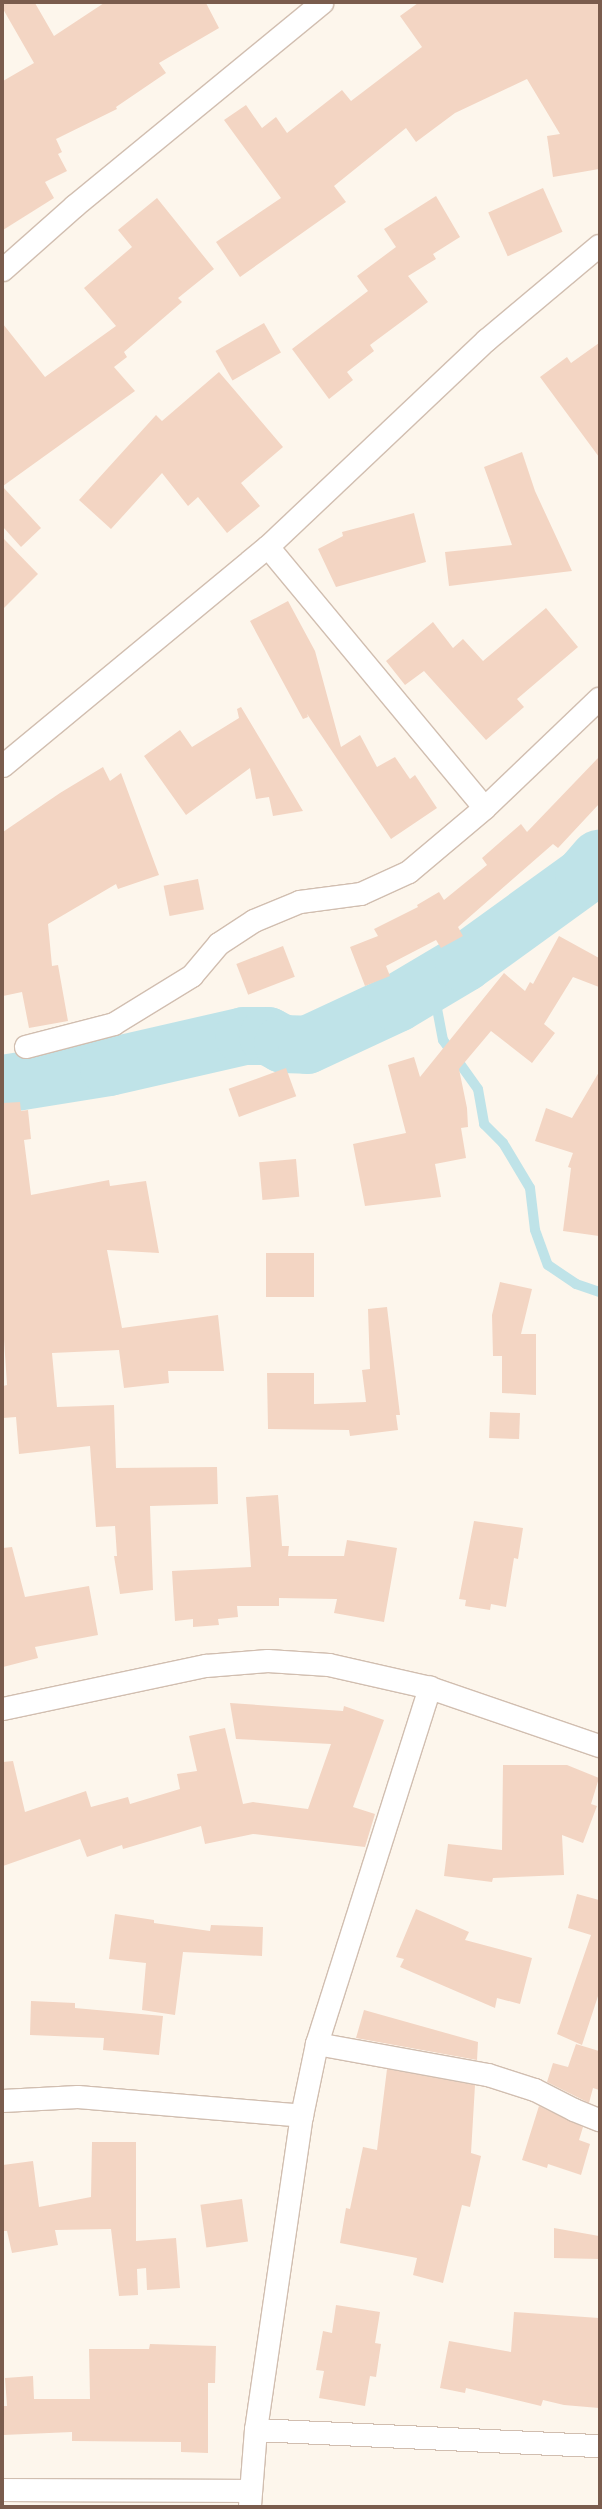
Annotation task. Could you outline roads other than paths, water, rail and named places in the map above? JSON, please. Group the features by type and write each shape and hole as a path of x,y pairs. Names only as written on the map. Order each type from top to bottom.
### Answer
{"street":[{"path":"3,270 75,206 322,3"},
{"path":"3,766 268,547 487,340 599,246"},
{"path":"268,547 485,808"},
{"path":"26,1047 114,1024 192,976 219,944 254,921 300,902 361,894 409,872 485,808 599,699"},
{"path":"3,1709 206,1666 268,1661 329,1665 430,1688 599,1746"},
{"path":"3,2490 250,2498 256,2430 302,2116 317,2044 430,1688"},
{"path":"317,2044 488,2075 535,2090 574,2110 599,2120"},
{"path":"3,2101 78,2097 302,2116"},
{"path":"256,2430 599,2446"}],"waterway":[{"path":"3,1084 109,1067 244,1036 268,1036 283,1044 307,1045 397,1003 464,963 584,876 599,859"},
{"path":"432,982 443,1040 478,1089 484,1124 503,1143 530,1188 535,1230 548,1265 576,1284 599,1292"}]}
